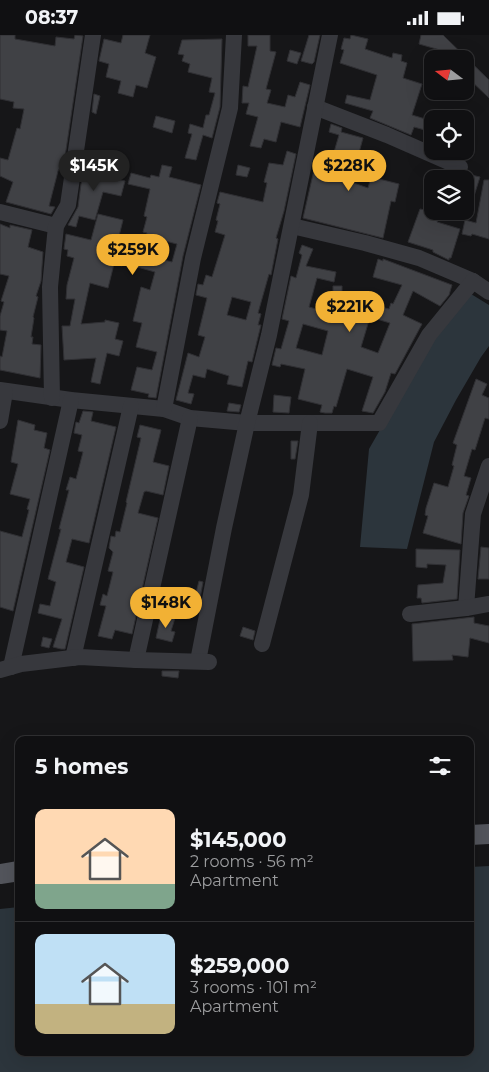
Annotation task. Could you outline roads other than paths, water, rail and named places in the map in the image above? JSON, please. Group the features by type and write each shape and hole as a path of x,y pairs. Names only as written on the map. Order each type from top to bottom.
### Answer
{"main road":[{"path":"474,835 489,834"},
{"path":"0,873 15,871"}],"street":[{"path":"52,398 50,287 56,226 68,205 93,35"},
{"path":"164,409 192,258 230,108 234,35"},
{"path":"6,669 21,664 73,657 203,661 224,528 246,423 269,335 330,35"},
{"path":"315,107 387,135 460,167"},
{"path":"0,212 56,226"},
{"path":"292,226 419,258 473,281 489,292"},
{"path":"0,421 3,391 70,401 164,409 190,418 246,423 379,423 429,335 473,281"},
{"path":"6,669 70,401"},
{"path":"73,657 132,406"},
{"path":"136,660 190,418"},
{"path":"262,644 301,495 310,423"},
{"path":"466,608 473,514 489,466"},
{"path":"410,614 489,604"}]}
